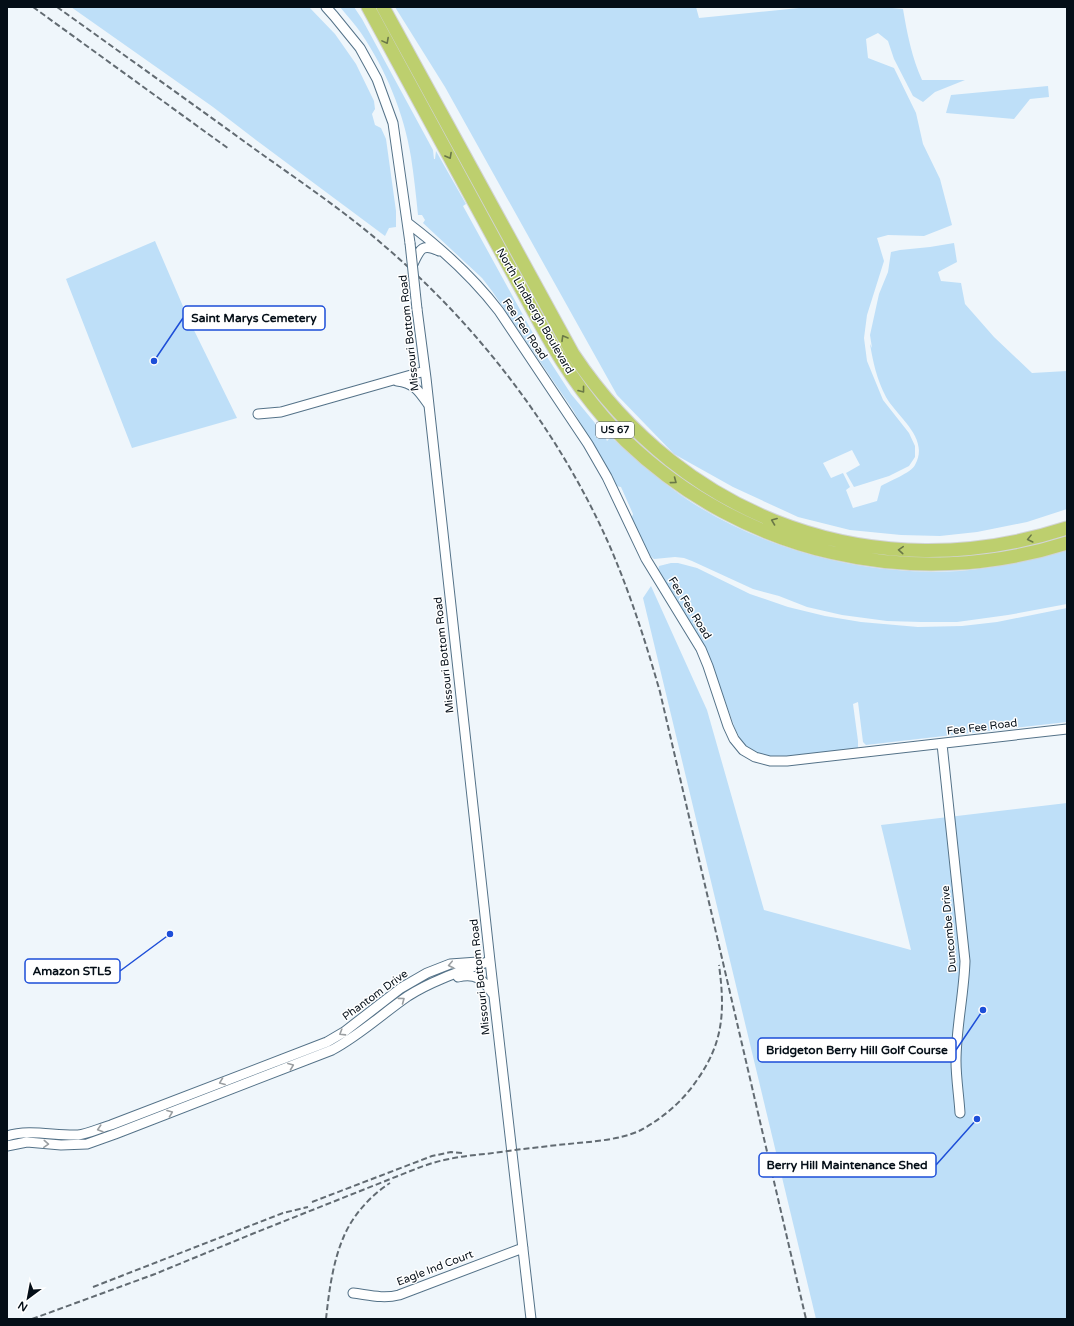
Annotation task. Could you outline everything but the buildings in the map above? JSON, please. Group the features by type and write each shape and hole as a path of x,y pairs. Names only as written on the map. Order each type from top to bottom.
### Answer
{"highway":[{"name":"North Lindbergh Boulevard","path":"368,7 538,320 566,367 579,387 610,424 626,441 661,471 701,499 742,522 786,540 831,553 855,558 880,562 911,564 973,563 1020,555 1067,542"},
{"name":"North Lindbergh Boulevard","path":"383,7 573,354 616,411 632,428 687,474 741,506 770,519 815,535 885,549 957,550 1004,545 1028,540 1067,528"}],"street":[{"name":"Missouri Bottom Road","path":"326,7 360,48 377,79 393,123 413,264 531,1319"},
{"name":"Fee Fee Road","path":"408,223 474,281 499,311 588,444 607,477 646,559 701,649 728,726 734,739 743,750 755,757 770,761 787,761 1067,729"},
{"path":"413,264 422,248 432,248 445,254"},
{"path":"258,414 281,412 425,371"},
{"path":"393,381 406,382 412,385 419,391 429,404"},
{"name":"Duncombe Drive","path":"942,744 965,961 956,1062 960,1113"},
{"name":"Phantom Drive","path":"7,1146 27,1142 61,1145 87,1144 115,1134 332,1050 350,1040 408,996 437,981 490,961"},
{"name":"Phantom Drive","path":"7,1136 26,1133 80,1135 111,1125 327,1042 344,1032 402,988 427,973 450,964 490,961"},
{"path":"437,981 467,975 476,976 484,982 494,994"},
{"name":"Eagle Ind Court","path":"353,1293 380,1297 399,1295 523,1248"}],"shaded area":[{"path":"71,7 309,7 335,34 356,64 374,101 375,109 372,114 375,125 381,128 386,139 396,211 396,227 389,228 385,236 213,107"},
{"path":"340,7 354,7 362,19 433,150 434,159 436,151 466,204 463,206 540,346 571,394 604,434 607,441 611,437 670,487 721,520 753,535 820,557 855,565 925,572 960,571 987,568 1067,550 1067,604 1008,615 957,622 887,621 842,615 807,607 779,596 753,589 684,558 675,557 654,559 648,554 631,520 633,514 621,487 616,486 573,410 492,291 482,278 423,223 425,220 422,215 418,215 408,141 393,92 370,47 359,30"},
{"path":"395,7 696,7 699,18 809,7 881,7 903,9 910,45 922,80 965,80 935,92 923,102 913,96 894,59 888,41 878,33 866,39 868,58 894,68 916,113 923,144 940,179 952,225 924,236 888,235 877,238 884,261 867,315 864,338 867,361 883,400 909,433 915,446 915,457 909,466 889,476 854,487 846,473 860,465 852,450 823,463 831,478 843,473 850,487 846,490 853,508 877,501 881,486 905,474 915,465 919,455 916,437 891,405 883,391 874,364 870,344 872,348 870,335 879,294 888,272 891,252 954,243 957,262 938,272 941,281 961,283 965,304 994,337 1032,373 1067,371 1067,509 1027,522 977,532 940,536 901,535 850,530 798,517 733,487 674,454 617,395 445,87"},
{"path":"1048,86 1049,97 1030,99 1014,119 946,113 951,95"},
{"path":"155,241 188,318 237,418 132,448 66,279"},
{"path":"678,563 697,568 750,594 788,607 825,616 861,622 918,627 962,626 997,622 1067,608 1067,722 866,745 863,742 858,702 853,704 858,748 811,755 774,758 761,755 750,750 743,744 736,731 708,654 658,571 659,566"},
{"path":"651,586 707,710 764,910 911,950 881,825 1067,803 1067,1319 816,1319 643,598"}],"railway":[{"path":"33,7 229,149"},
{"path":"57,7 324,198 388,249 422,280 487,349 516,387 569,466 611,549 638,620 660,692 806,1319"},
{"path":"32,1319 155,1274 418,1168 444,1160 465,1156 605,1140 624,1136 641,1130 657,1120 679,1102 697,1080 713,1052 722,1011 719,965"},
{"path":"312,1202 432,1156 451,1152 463,1153"},
{"path":"326,1319 334,1266 344,1236 352,1221 363,1206 376,1193 390,1183"},
{"path":"93,1287 283,1213 308,1207"}],"place":[{"name":"Saint Marys Cemetery","path":"154,361"},
{"name":"Amazon STL5","path":"170,934"},
{"name":"Bridgeton Berry Hill Golf Course","path":"983,1010"},
{"name":"Berry Hill Maintenance Shed","path":"977,1119"}]}
